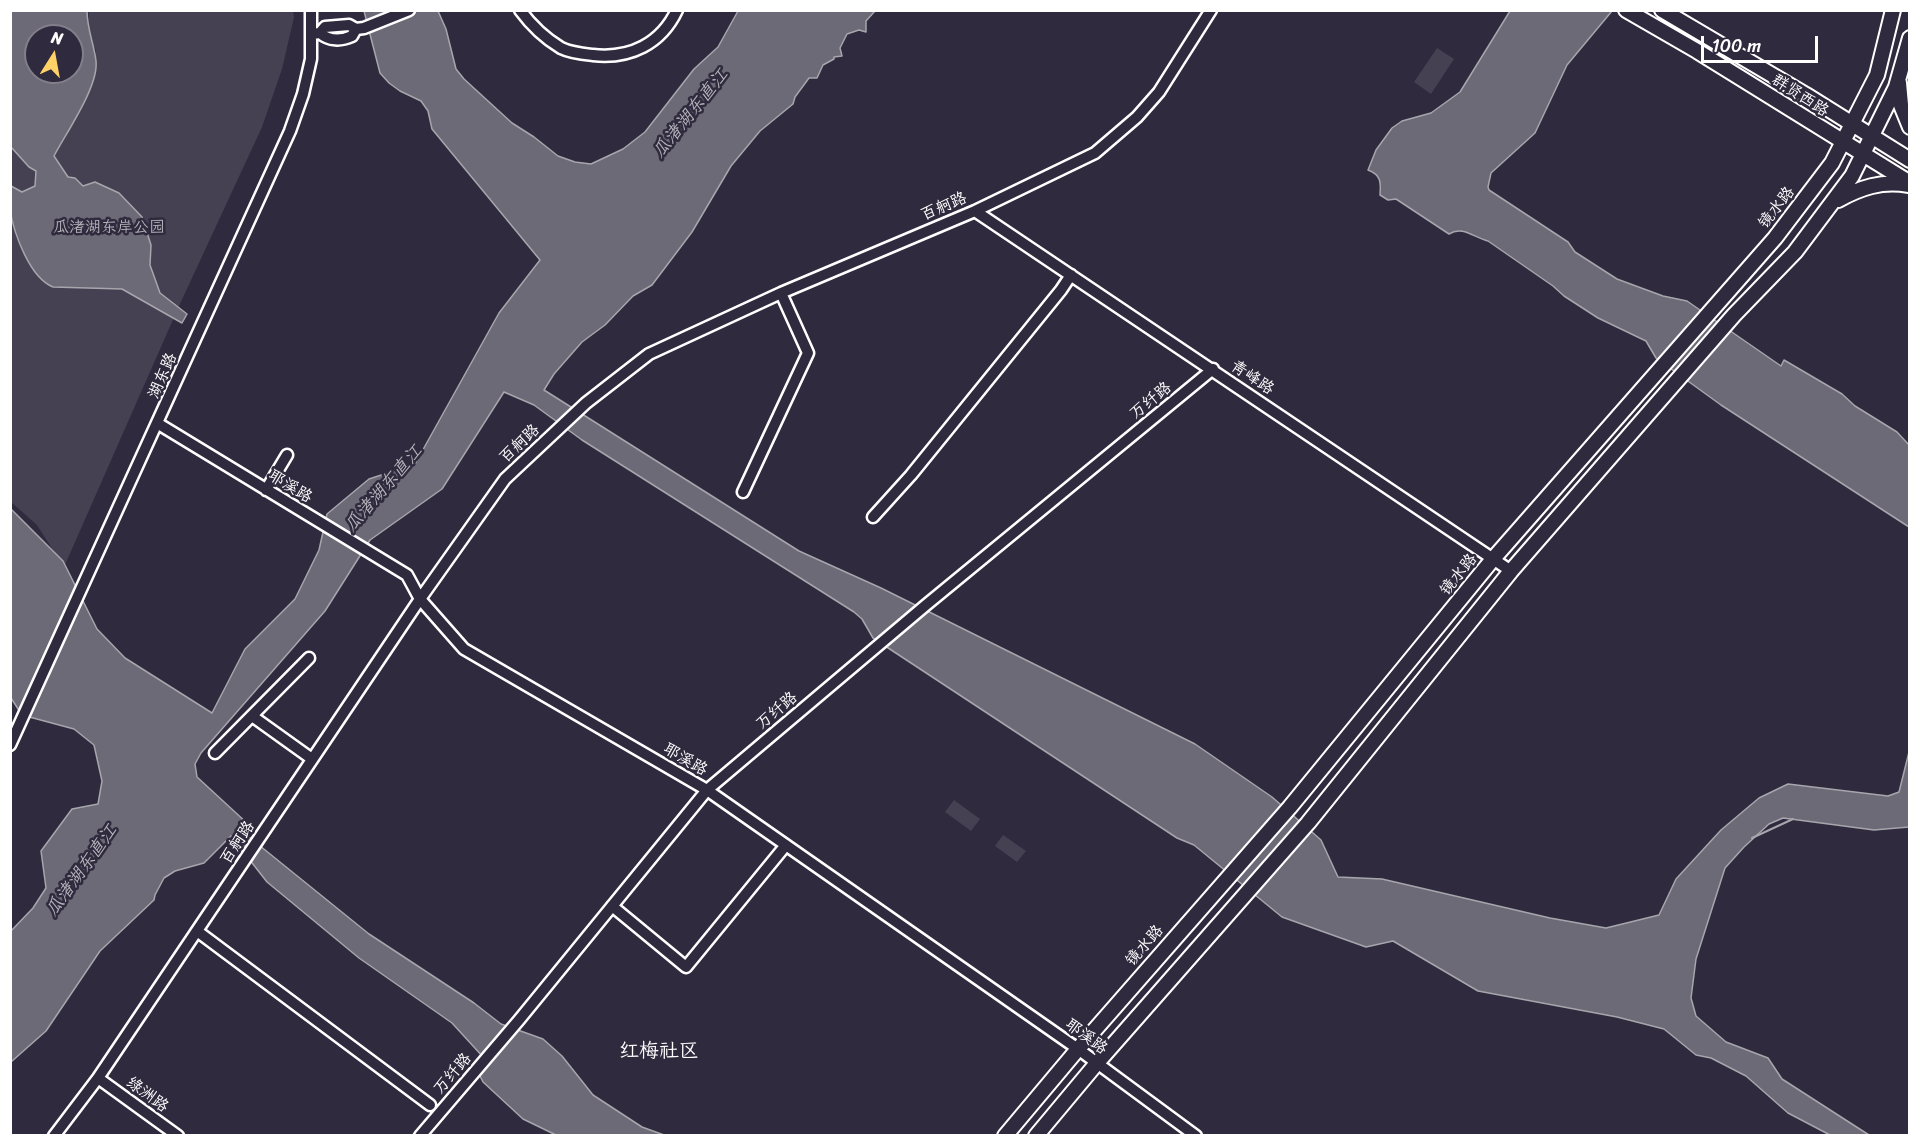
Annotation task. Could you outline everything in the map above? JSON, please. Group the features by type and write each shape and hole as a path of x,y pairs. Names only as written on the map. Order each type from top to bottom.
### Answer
{"main road":[{"name":"群贤西路","path":"1626,10 1767,94 1910,184"},
{"name":"群贤西路","path":"1662,10 1910,160"},
{"name":"镜水路","path":"1005,1136 1290,807 1493,559 1775,238 1832,163 1852,125 1877,75 1893,10"},
{"path":"1910,38 1903,73 1901,105 1910,127"},
{"path":"1036,1136 1097,1063 1308,823 1511,571 1734,315 1796,252 1852,176 1903,73"},
{"path":"1833,202 1873,184 1910,184"}],"street":[{"name":"湖东路","path":"10,745 290,131 303,94 316,33 311,10"},
{"path":"316,33 325,27 350,25 360,29 409,10"},
{"path":"520,10 542,34 563,49 605,57 638,50 654,41 670,25 677,10"},
{"name":"百舸路","path":"54,1136 98,1078 420,599 505,479 586,403 649,354 781,293 975,211 1095,153 1137,117 1159,92 1211,10"},
{"name":"青峰路","path":"975,211 1511,571"},
{"path":"873,517 911,475 1071,275"},
{"path":"743,492 808,354 781,293"},
{"name":"万纤路","path":"420,1136 519,1020 707,790 873,649 1213,369"},
{"name":"耶溪路","path":"157,423 407,575 420,599 464,649 707,790 1078,1049 1196,1136"},
{"path":"266,490 287,455"},
{"path":"215,753 309,658"},
{"path":"252,716 312,759"},
{"path":"612,906 686,967 786,845"},
{"path":"197,931 430,1105"},
{"name":"绿洲路","path":"98,1078 178,1136"}],"green space":[{"name":"瓜渚湖东岸公园","path":"89,11 293,11 294,17 282,69 262,127 179,306 64,567 37,525 11,502 10,146 91,77 96,50 87,39"},
{"path":"1437,48 1454,59 1431,94 1414,82"},
{"path":"954,800 980,819 971,831 945,812"},
{"path":"1003,835 1026,851 1017,862 995,846"}],"water":[{"path":"11,10 87,11 96,71 87,96 54,156 68,177 75,178 83,186 95,182 119,193 142,217 151,245 150,265 160,293 187,314 182,323 122,289 53,287 37,275 19,243 10,210 11,186 22,192 35,186 36,171 29,167 11,147"},
{"name":"瓜渚湖东直江","path":"364,11 438,11 446,29 456,69 464,79 512,123 558,156 575,162 591,164 623,149 645,132 694,69 718,47 738,11 875,11 866,21 866,32 859,30 847,34 840,48 842,56 834,57 823,65 817,78 809,78 795,97 793,104 760,131 731,166 692,232 652,285 633,296 605,325 582,342 554,374 544,390 799,551 881,588 1195,744 1272,797 1321,840 1338,877 1382,879 1550,918 1606,928 1659,915 1676,879 1721,830 1759,798 1788,784 1888,796 1899,792 1909,752 1909,827 1874,830 1783,818 1769,824 1725,868 1696,959 1691,998 1696,1016 1726,1042 1768,1058 1782,1079 1869,1135 1830,1135 1788,1113 1746,1076 1711,1058 1696,1055 1664,1029 1617,1017 1478,991 1393,941 1366,947 1282,917 1194,845 1177,838 873,638 862,619 854,612 582,440 534,405 504,392 442,489 370,540 325,611 201,753 195,764 197,777 248,824 245,827 249,837 369,934 474,1003 501,1024 543,1039 562,1056 593,1095 642,1127 664,1135 556,1135 523,1119 483,1082 479,1074 484,1058 452,1023 359,958 267,882 231,836 204,863 175,871 164,878 154,900 100,951 46,1031 11,1062 10,932 33,908 46,888 41,851 72,809 98,804 102,781 94,745 74,729 22,715 11,698 11,509 63,561 97,629 125,658 212,713 245,649 295,599 319,550 327,514 369,479 415,464 499,313 540,260 432,129 428,111 421,101 400,91 380,73"},
{"path":"1510,11 1612,11 1567,65 1535,133 1491,173 1489,190 1568,242 1575,252 1617,279 1663,296 1687,301 1781,366 1784,360 1842,394 1855,406 1897,432 1909,445 1909,527 1721,405 1656,358 1646,341 1598,318 1488,241 1464,231 1449,234 1396,199 1388,200 1380,195 1379,180 1376,174 1368,170 1376,150 1392,128 1402,121 1431,113 1460,92"}],"waterway":[{"path":"1752,838 1793,819"}],"district":[{"name":"红梅社区","path":"659,1052"}]}
